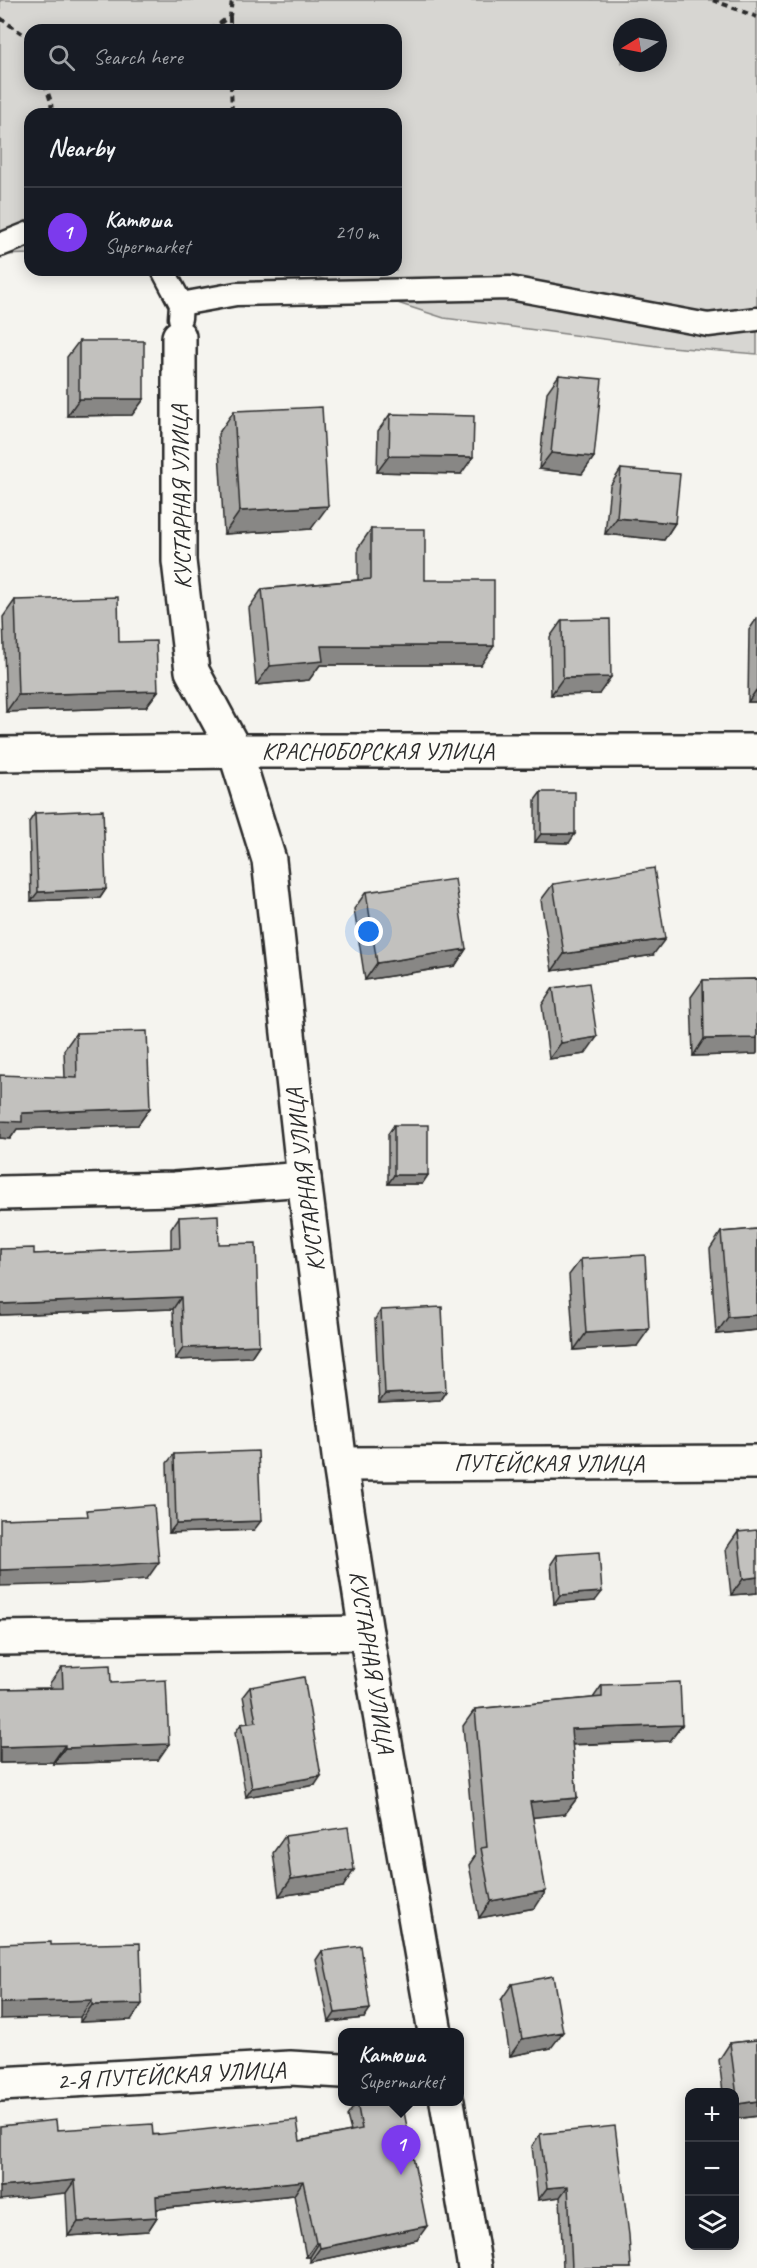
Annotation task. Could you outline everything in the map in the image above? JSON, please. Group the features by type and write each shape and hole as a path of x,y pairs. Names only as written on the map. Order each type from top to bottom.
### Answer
{"street":[{"name":"КУСТАРНАЯ УЛИЦА","path":"179,337 178,561 192,671 235,751 269,860 304,1179 340,1464 366,1633 434,2028"},
{"name":"КРАСНОБОРСКАЯ УЛИЦА","path":"0,754 235,751 757,751"},
{"path":"0,1193 174,1189 304,1179"},
{"name":"ПУТЕЙСКАЯ УЛИЦА","path":"340,1464 757,1462"},
{"path":"0,1638 366,1633"},
{"name":"2-Я ПУТЕЙСКАЯ УЛИЦА","path":"0,2084 290,2068 338,2071"},
{"path":"448,2106 475,2268"}],"lane":[{"path":"0,245 24,235"},
{"path":"166,276 181,304 179,337"},
{"path":"181,304 236,294 510,288 708,325 757,319"}],"path":[{"path":"230,24 232,0"},
{"path":"713,0 757,17"},
{"path":"219,24 230,16"},
{"path":"0,18 24,33"},
{"path":"47,90 52,108"},
{"path":"231,90 232,108"}],"shaded area":[{"path":"0,0 757,0 757,354 657,346 444,318 314,276 402,276 402,108 24,108 24,254 0,255"}],"building":[{"path":"79,341 144,341 144,399 79,399"},
{"path":"559,375 602,379 594,457 551,453"},
{"path":"322,407 328,506 240,511 234,411"},
{"path":"390,414 474,416 473,457 389,456"},
{"path":"621,469 680,474 675,523 617,518"},
{"path":"371,529 425,529 425,580 494,580 494,646 321,646 323,661 270,666 262,589 371,579"},
{"path":"118,597 119,642 156,641 158,691 18,695 15,600"},
{"path":"610,619 611,677 563,678 562,620"},
{"path":"541,792 575,792 575,834 541,834"},
{"path":"103,810 106,889 38,892 35,813"},
{"path":"654,868 665,939 564,954 553,884"},
{"path":"455,879 466,949 377,963 366,892"},
{"path":"757,979 757,1038 704,1039 703,980"},
{"path":"589,983 597,1037 561,1043 553,988"},
{"path":"147,1031 150,1108 22,1113 22,1122 0,1121 0,1075 77,1078 76,1033"},
{"path":"394,1125 428,1125 428,1175 394,1175"},
{"path":"218,1215 219,1244 256,1243 259,1345 183,1348 181,1297 0,1304 0,1249 34,1248 34,1254 180,1248 179,1217"},
{"path":"757,1229 757,1315 728,1317 721,1232"},
{"path":"645,1255 649,1329 586,1333 581,1259"},
{"path":"442,1307 446,1391 385,1394 381,1310"},
{"path":"258,1451 261,1521 176,1524 174,1454"},
{"path":"154,1505 159,1562 0,1570 0,1519 88,1516 87,1510"},
{"path":"757,1530 757,1577 743,1579 738,1532"},
{"path":"599,1552 602,1592 560,1595 557,1555"},
{"path":"110,1665 111,1683 166,1680 169,1744 65,1748 65,1745 0,1747 0,1689 63,1688 62,1667"},
{"path":"304,1677 321,1776 252,1788 241,1724 256,1722 250,1687"},
{"path":"680,1682 682,1725 571,1729 577,1798 530,1802 546,1891 491,1901 481,1848 487,1847 475,1709 602,1697 602,1685"},
{"path":"348,1827 354,1870 291,1879 285,1836"},
{"path":"51,1942 51,1945 140,1943 142,2004 92,2005 92,2000 0,2003 0,1944"},
{"path":"361,1946 370,2009 335,2013 322,1951"},
{"path":"553,1976 563,2032 522,2039 512,1984"},
{"path":"757,2040 757,2101 739,2104 739,2088 736,2088 730,2043"},
{"path":"358,2106 403,2106 427,2226 320,2248 319,2243 316,2243 303,2181 156,2196 157,2217 78,2222 75,2180 0,2187 0,2126 56,2120 57,2130 152,2124 153,2135 297,2120 300,2141 362,2129"},
{"path":"615,2126 631,2268 572,2268 568,2186 547,2188 540,2134"}],"place":[{"name":"Катюша","path":"401,2175"}]}
